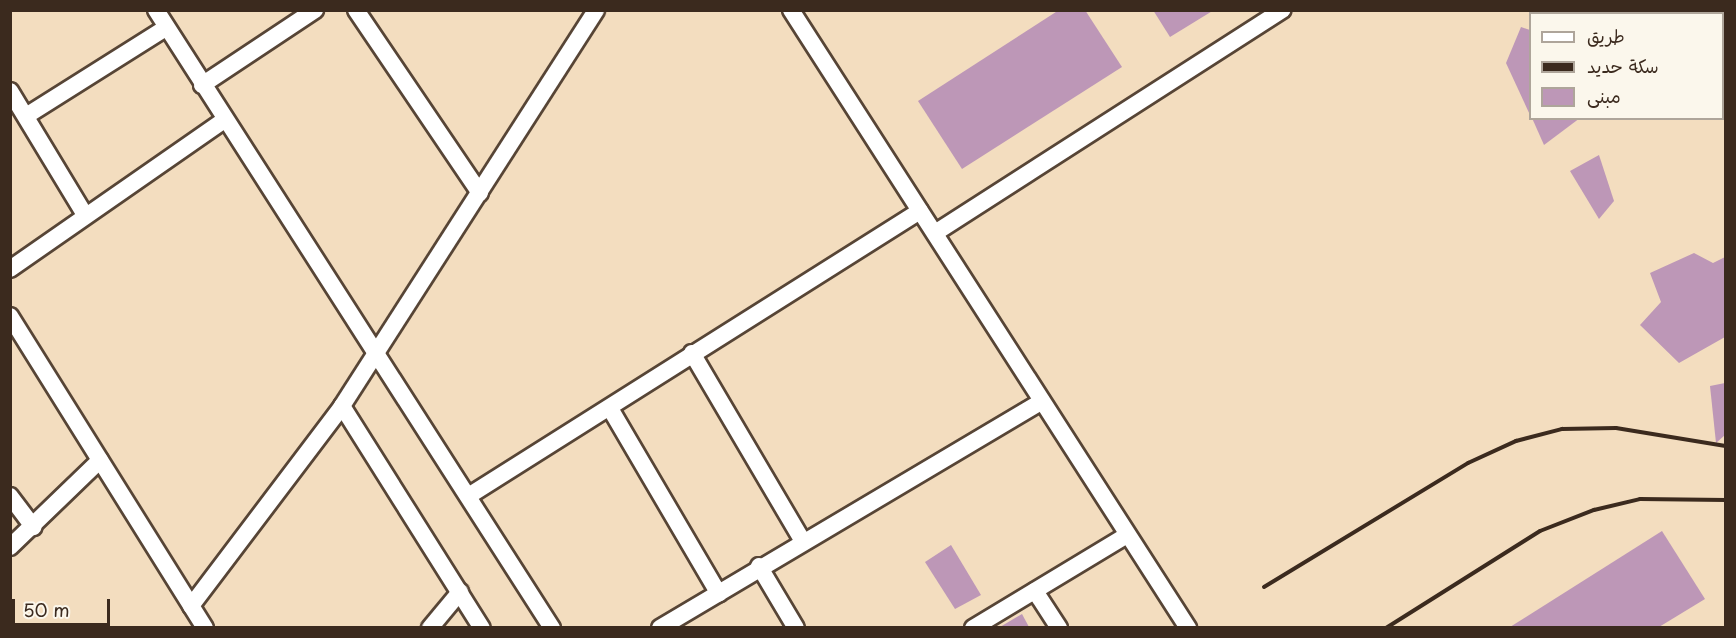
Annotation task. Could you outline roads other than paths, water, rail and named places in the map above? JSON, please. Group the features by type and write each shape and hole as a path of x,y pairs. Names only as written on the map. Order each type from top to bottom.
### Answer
{"street":[{"path":"156,10 373,353 470,495 552,627"},
{"path":"202,85 315,10"},
{"path":"356,10 480,193"},
{"path":"191,606 342,406 373,353 480,193 596,10"},
{"path":"791,10 1188,627"},
{"path":"935,233 1283,10"},
{"path":"26,116 166,28"},
{"path":"10,91 85,215"},
{"path":"10,268 224,120"},
{"path":"470,495 611,410 692,353 920,211"},
{"path":"10,316 205,627"},
{"path":"692,353 802,540"},
{"path":"660,627 719,594 802,540 1042,401"},
{"path":"342,406 482,627"},
{"path":"611,410 719,594"},
{"path":"10,547 100,460"},
{"path":"10,496 33,527"},
{"path":"973,627 1127,535"},
{"path":"759,566 796,627"},
{"path":"1035,591 1059,627"},
{"path":"430,627 460,592"}],"railway":[{"path":"1264,587 1468,463 1516,441 1562,429 1616,428 1726,446"},
{"path":"1386,628 1540,531 1594,510 1640,499 1726,500"}]}
